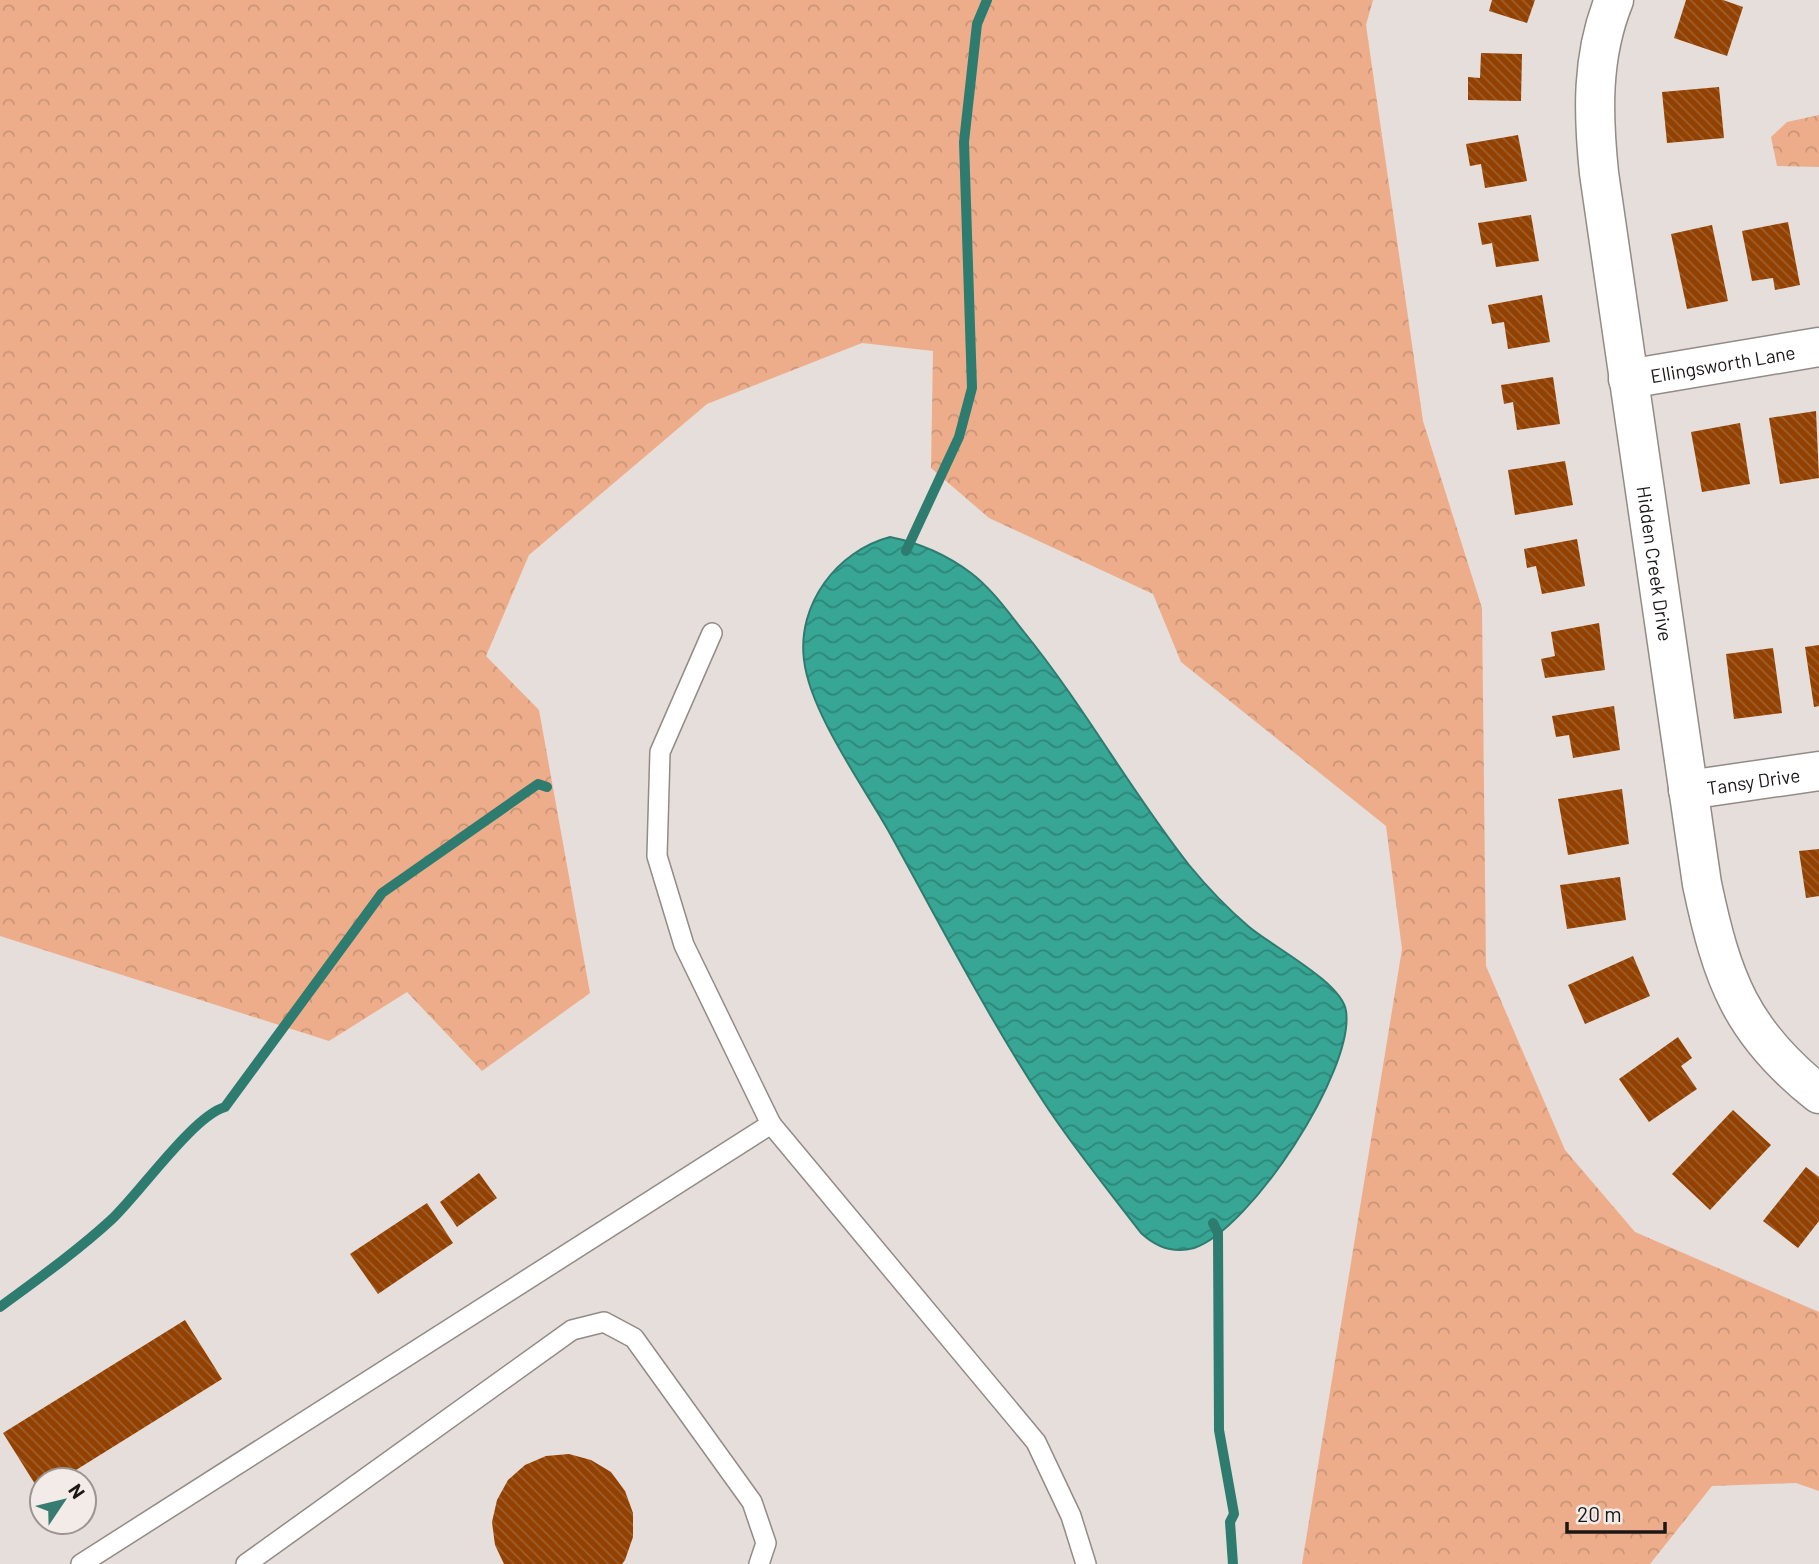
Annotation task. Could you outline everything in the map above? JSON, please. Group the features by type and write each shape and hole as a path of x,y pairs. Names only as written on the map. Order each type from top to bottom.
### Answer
{"street":[{"name":"Hidden Creek Drive","path":"1614,0 1598,58 1592,104 1628,379 1702,884 1715,945 1734,997 1762,1041 1819,1094"},
{"name":"Ellingsworth Lane","path":"1628,379 1819,347"},
{"name":"Tansy Drive","path":"1688,790 1819,771"}],"lane":[{"path":"712,633 660,752 657,856 684,945 771,1124 1036,1442 1072,1516 1086,1564"},
{"path":"81,1564 771,1124"},
{"path":"246,1564 572,1330 604,1322 634,1338 752,1502 766,1543 759,1564"}],"green space":[{"path":"0,0 1373,0 1366,25 1423,421 1482,608 1486,966 1565,1150 1635,1232 1819,1312 1819,1491 1796,1483 1712,1486 1650,1564 1302,1564 1402,949 1386,826 1181,662 1153,594 989,518 931,468 933,351 862,343 707,404 529,555 486,656 539,710 590,993 482,1071 407,992 329,1041 0,936"},
{"path":"1819,115 1819,167 1777,166 1771,137 1787,122"}],"water":[{"path":"890,537 943,555 986,586 1046,660 1167,836 1196,873 1248,926 1304,965 1342,1000 1346,1011 1344,1037 1334,1070 1317,1107 1269,1181 1243,1212 1217,1235 1194,1248 1165,1248 1141,1233 1054,1118 982,1001 888,830 838,747 816,702 804,660 807,619 814,600 824,583 853,554"}],"building":[{"path":"1492,0 1535,0 1527,23 1489,11"},
{"path":"1686,0 1723,0 1743,7 1727,56 1674,38"},
{"path":"1481,53 1522,54 1521,101 1468,100 1468,77 1480,78"},
{"path":"1719,87 1724,138 1667,143 1662,92"},
{"path":"1518,135 1527,181 1485,188 1481,164 1470,166 1466,144"},
{"path":"1531,215 1539,261 1496,267 1492,243 1482,245 1478,223"},
{"path":"1788,222 1800,285 1775,290 1773,278 1752,281 1742,231"},
{"path":"1712,225 1728,301 1687,309 1671,234"},
{"path":"1542,295 1550,342 1508,349 1504,322 1492,324 1488,305"},
{"path":"1553,377 1560,424 1517,430 1513,402 1504,404 1501,385"},
{"path":"1816,411 1819,478 1780,484 1769,418"},
{"path":"1740,423 1750,484 1702,492 1691,432"},
{"path":"1565,461 1573,505 1515,515 1508,470"},
{"path":"1577,539 1585,586 1542,594 1536,566 1527,568 1524,549"},
{"path":"1599,623 1605,670 1545,678 1541,659 1555,656 1551,632"},
{"path":"1819,645 1819,706 1814,707 1805,647"},
{"path":"1773,648 1782,713 1734,719 1726,654"},
{"path":"1614,706 1620,750 1573,758 1569,735 1556,737 1552,716"},
{"path":"1622,789 1629,844 1568,855 1558,799"},
{"path":"1819,849 1819,896 1806,898 1799,851"},
{"path":"1620,877 1626,920 1567,929 1560,885"},
{"path":"1633,956 1650,996 1585,1024 1568,985"},
{"path":"1678,1037 1692,1058 1681,1066 1697,1089 1649,1122 1619,1079"},
{"path":"1733,1110 1771,1145 1710,1210 1672,1174"},
{"path":"1806,1167 1819,1177 1819,1221 1798,1248 1763,1221"},
{"path":"479,1173 497,1198 457,1227 440,1202"},
{"path":"427,1203 453,1243 378,1294 350,1254"},
{"path":"185,1320 222,1379 82,1466 28,1466 28,1473 3,1433"},
{"path":"569,1454 591,1460 611,1472 625,1491 633,1513 633,1537 625,1560 622,1564 504,1564 495,1545 492,1522 497,1500 508,1480 525,1465 546,1456"}],"waterway":[{"path":"906,551 959,437 972,388 964,142 977,24 987,0"},
{"path":"0,1307 111,1220 182,1140 212,1113 225,1107 382,893 538,784 547,787"},
{"path":"1213,1223 1218,1233 1219,1430 1234,1514 1230,1522 1233,1564"}]}
